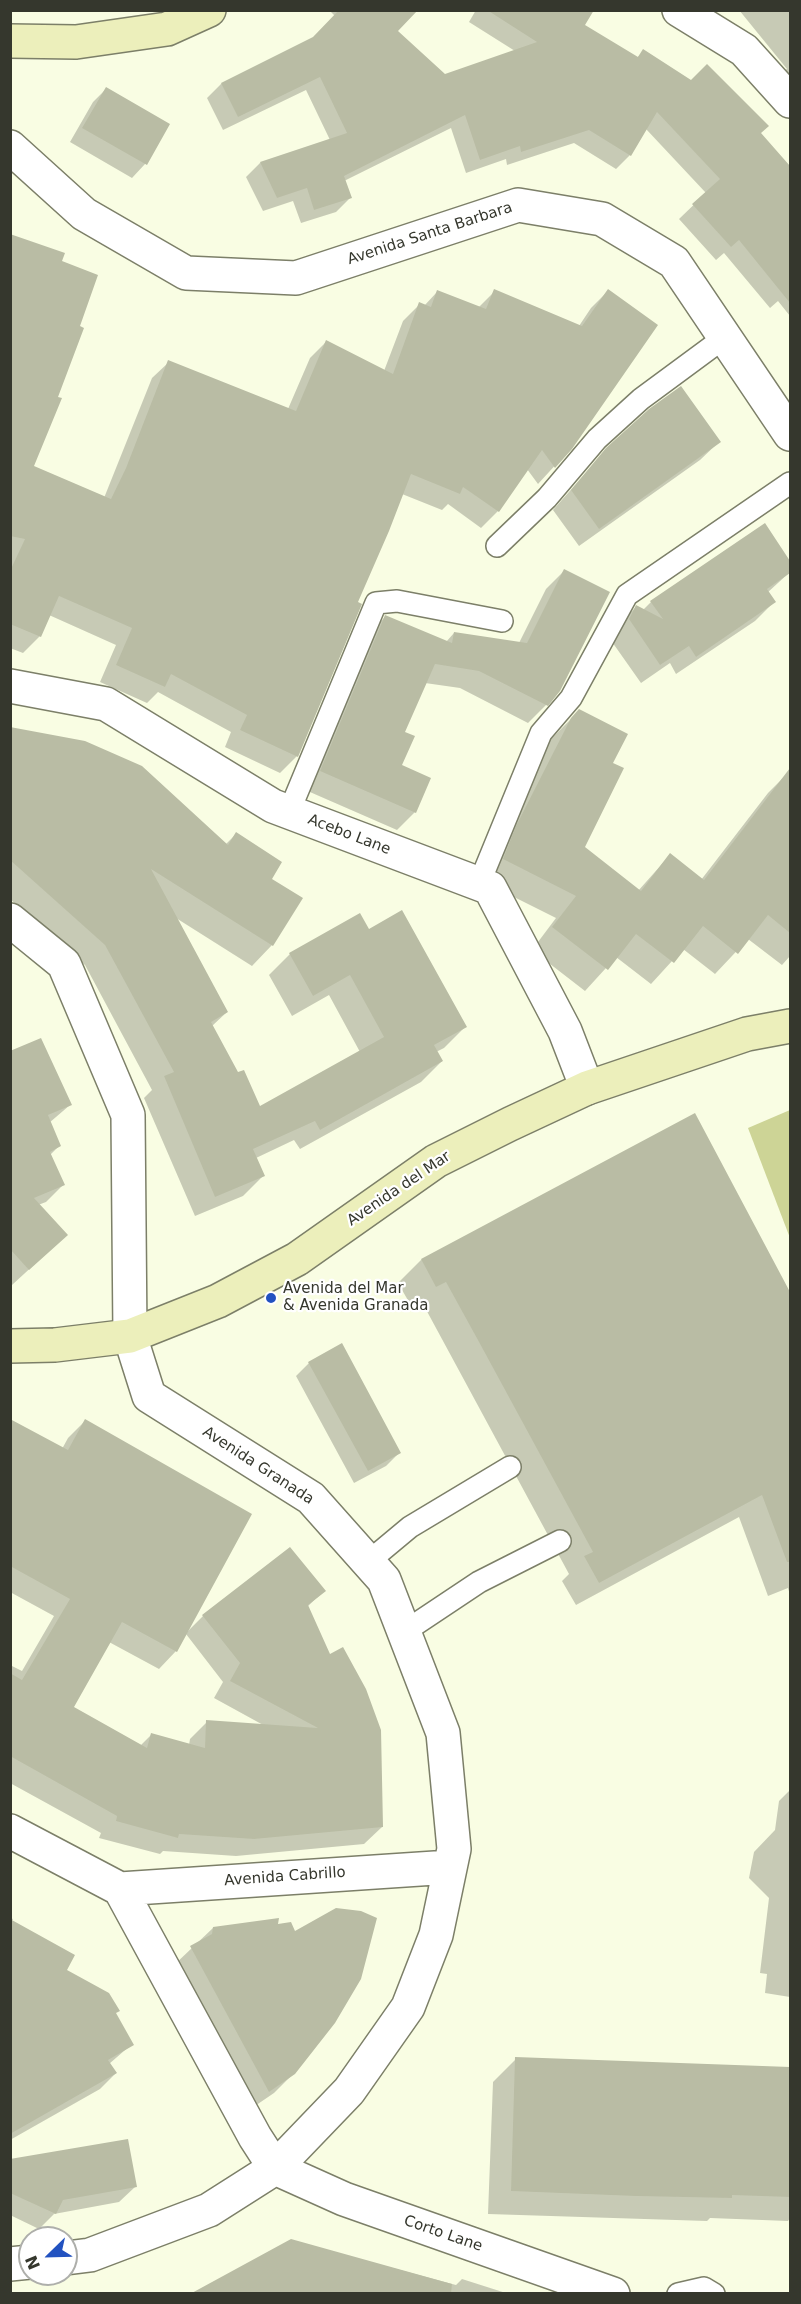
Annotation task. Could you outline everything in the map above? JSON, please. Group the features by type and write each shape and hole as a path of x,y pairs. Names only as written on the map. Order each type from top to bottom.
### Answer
{"main road":[{"path":"10,41 76,42 167,28 209,10"},
{"name":"Avenida del Mar","path":"10,1347 54,1345 130,1336 218,1302 287,1264 436,1161 587,1088 747,1034 790,1026"}],"street":[{"path":"679,10 744,50 790,101"},
{"name":"Avenida Santa Barbara","path":"10,147 84,214 186,273 296,278 518,205 602,219 674,262 790,434"},
{"name":"Acebo Lane","path":"10,686 106,704 273,806 490,888 565,1030 587,1088"},
{"name":"Avenida Granada","path":"10,920 64,964 128,1115 130,1336 149,1396 311,1498 384,1580 443,1733 454,1849 436,1935 408,2007 349,2091 275,2168 209,2210 90,2255 78,2256"},
{"path":"10,1831 120,1889 249,2127 275,2168"},
{"name":"Avenida Cabrillo","path":"120,1889 450,1867"},
{"name":"Corto Lane","path":"275,2168 344,2199 613,2294"}],"lane":[{"path":"497,546 547,498 597,439 640,399 725,337"},
{"path":"479,884 541,733 571,698 627,595 790,483"},
{"path":"289,812 376,603 397,601 502,621"},
{"path":"368,1562 410,1527 510,1467"},
{"path":"404,1632 479,1582 560,1541"},
{"path":"678,2294 704,2288 714,2294"}],"green space":[{"path":"790,1110 790,1238 748,1128"}],"building":[{"path":"339,10 418,10 398,31 445,74 537,42 487,10 594,10 585,25 638,57 643,49 691,80 707,64 769,126 761,133 790,166 790,303 739,240 731,247 692,204 720,179 657,112 631,156 589,130 521,152 520,146 480,160 465,115 344,176 352,198 314,210 307,188 277,198 260,162 347,133 320,77 238,117 221,83 313,37"},
{"path":"106,87 170,124 147,165 82,128"},
{"path":"10,234 65,253 62,261 98,275 80,326 84,328 58,397 62,398 34,466 111,499 126,468 168,360 296,411 326,340 393,374 419,302 431,307 437,290 486,309 494,289 582,326 608,289 658,325 572,449 555,468 542,450 499,512 463,487 460,494 411,474 358,602 362,604 298,757 240,730 247,715 171,674 165,687 116,665 132,628 59,596 41,637 10,624 10,571 25,539 10,536"},
{"path":"681,386 721,442 599,529 571,490 606,448 649,409"},
{"path":"765,523 790,561 790,573 767,589 776,602 696,657 689,646 660,665 629,619 636,605 663,619 650,601"},
{"path":"564,569 610,592 560,691 548,706 479,671 435,664 405,732 415,736 402,765 431,778 416,813 320,771 385,615 452,643 454,632 527,643"},
{"path":"579,709 628,734 613,763 624,768 585,847 641,891 670,853 704,880 790,768 790,933 768,915 738,954 703,926 674,963 636,934 608,970 552,927 576,896 503,859 516,826 571,718"},
{"path":"10,727 85,741 142,766 228,845 236,832 282,862 272,879 303,898 273,946 151,869 228,1012 211,1022 238,1072 244,1070 260,1106 384,1037 350,975 313,996 289,953 360,913 369,929 402,910 467,1027 434,1045 443,1061 320,1130 315,1121 253,1149 265,1176 215,1197 164,1076 174,1072 105,945 10,860"},
{"path":"41,1038 72,1105 48,1115 61,1146 50,1152 65,1185 34,1198 68,1235 29,1270 10,1249 10,1051"},
{"path":"695,1113 790,1292 790,1562 787,1562 762,1495 599,1583 584,1556 593,1552 479,1342 446,1282 436,1287 421,1259"},
{"path":"342,1343 401,1453 368,1471 308,1362"},
{"path":"10,1419 68,1450 85,1419 252,1514 177,1652 122,1622 74,1707 147,1748 151,1733 205,1748 206,1720 318,1728 230,1681 240,1663 202,1615 290,1547 326,1591 308,1605 330,1654 343,1647 366,1689 381,1730 383,1827 254,1839 179,1834 178,1838 116,1821 117,1816 10,1756 10,1673 22,1680 70,1599 10,1566"},
{"path":"336,1908 361,1911 377,1918 361,1979 335,2023 295,2074 269,2092 190,1946 212,1934 213,1927 279,1918 278,1924 291,1922 295,1931"},
{"path":"10,1919 75,1955 67,1970 109,1993 120,2011 116,2013 134,2045 108,2060 117,2073 10,2134"},
{"path":"515,2057 790,2067 790,2197 636,2196 511,2191"},
{"path":"128,2139 137,2187 63,2200 56,2214 10,2193 10,2159"},
{"path":"291,2239 452,2284 451,2294 190,2294"}],"place":[{"name":"Avenida del Mar & Avenida Granada","path":"271,1298"}]}
